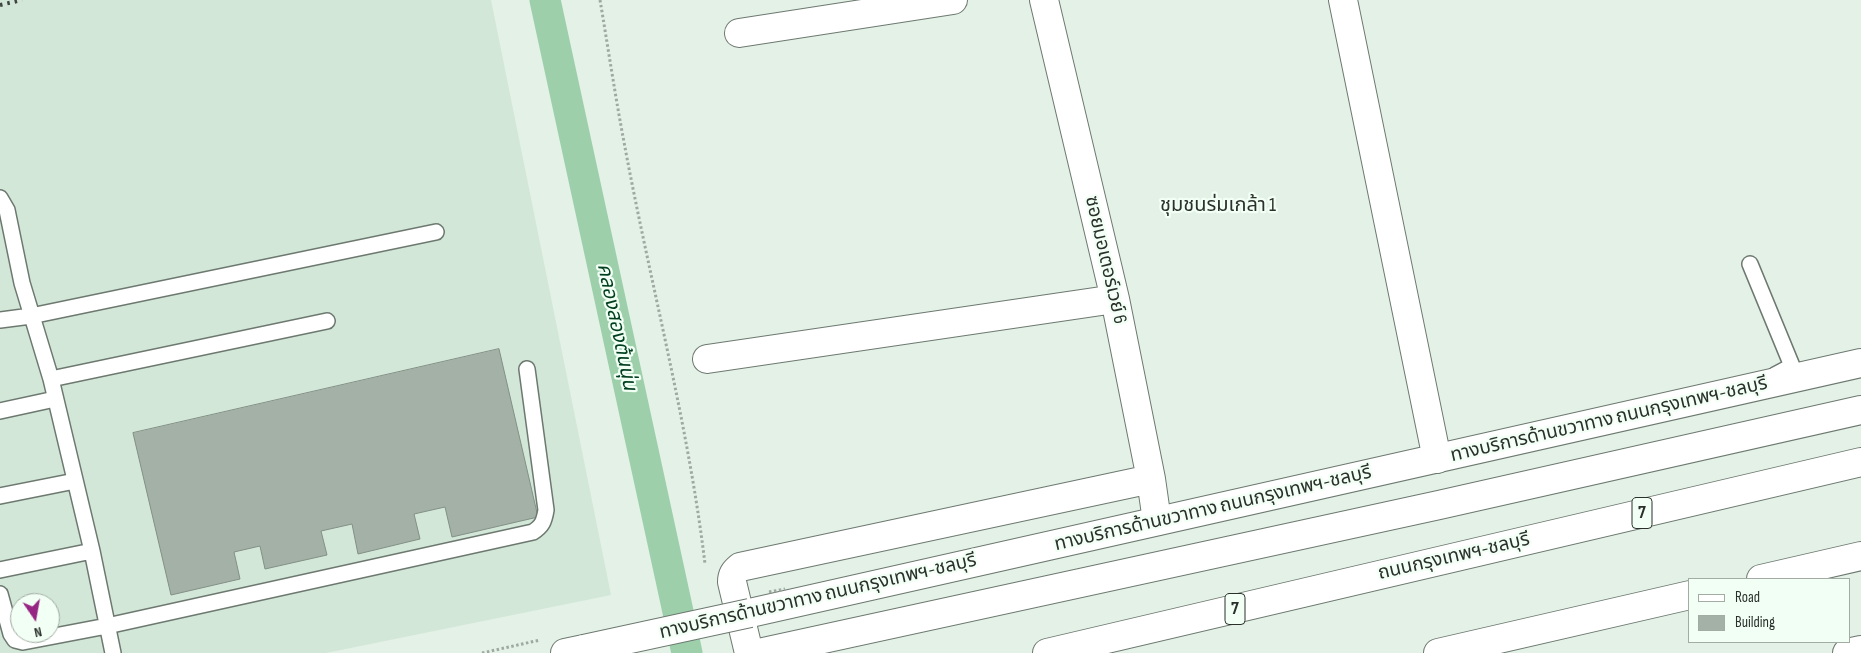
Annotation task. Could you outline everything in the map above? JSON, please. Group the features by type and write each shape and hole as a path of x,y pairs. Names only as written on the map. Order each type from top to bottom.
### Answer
{"main road":[{"path":"739,33 953,0"},
{"name":"ซอยมอเตอร์เวย์ 6","path":"1044,0 1115,299 1151,479 1157,521"},
{"path":"1343,0 1437,459"},
{"path":"706,359 1115,299"},
{"name":"ทางบริการด้านขวาทาง ถนนกรุงเทพฯ-ชลบุรี","path":"565,647 750,613 1861,363"},
{"path":"1151,479 740,567 732,576 732,582 757,653 1410,512 1861,410"},
{"name":"ถนนกรุงเทพฯ-ชลบุรี","path":"1047,653 1861,462"},
{"path":"1765,578 1861,556"},
{"path":"1438,653 1688,596"},
{"path":"1846,653 1861,650"}],"lane":[{"path":"0,198 7,210 31,316 51,379 92,551 113,653"},
{"path":"0,320 31,316 436,232"},
{"path":"1750,264 1792,366 1755,386"},
{"path":"51,379 326,321"},
{"path":"0,594 11,634 15,640 24,642 107,626 533,532 541,527 546,510 527,370"},
{"path":"0,411 55,399"},
{"path":"0,496 75,481"},
{"path":"0,570 92,551"}],"path":[{"path":"600,0 624,142 700,521 705,566"},
{"path":"482,653 565,647"}],"shaded area":[{"path":"0,0 491,0 611,595 326,653 0,653"}],"building":[{"path":"499,349 538,517 452,537 445,507 414,514 420,539 358,554 352,524 321,531 327,555 265,569 260,546 234,552 240,579 171,595 133,433"}],"waterway":[{"name":"คลองสองต้นนุ่น","path":"545,0 687,653"}],"railway":[{"path":"0,5 22,0"}],"district":[{"name":"ชุมชนร่มเกล้า 1","path":"1218,206"}]}
